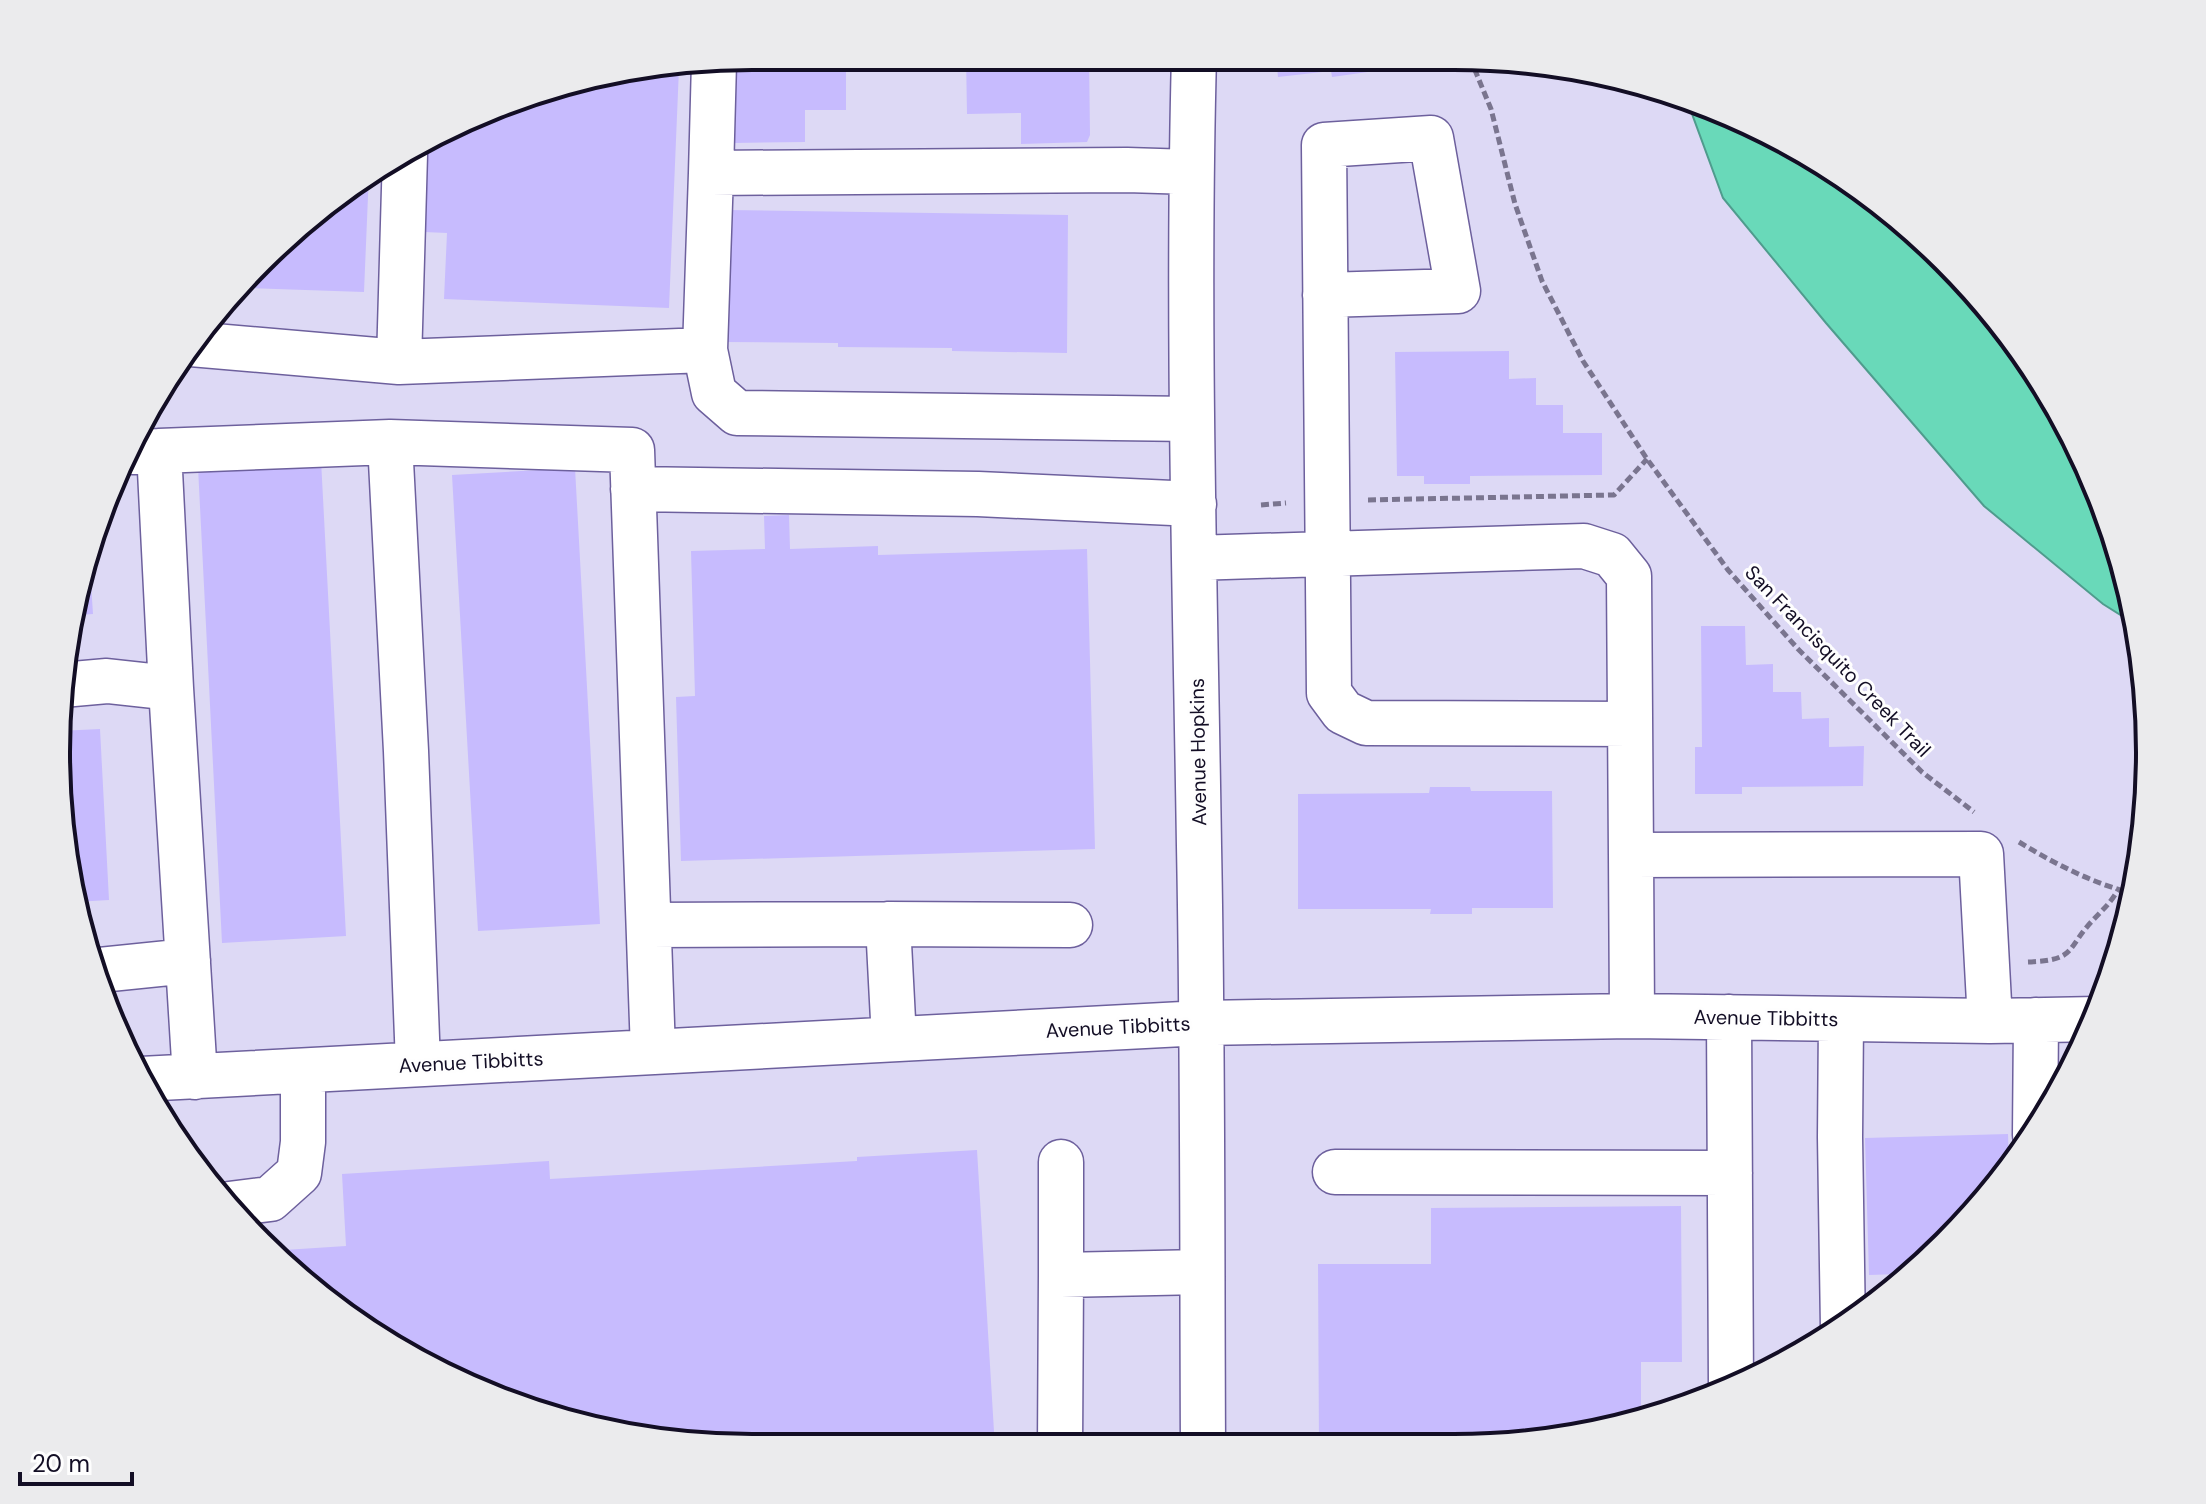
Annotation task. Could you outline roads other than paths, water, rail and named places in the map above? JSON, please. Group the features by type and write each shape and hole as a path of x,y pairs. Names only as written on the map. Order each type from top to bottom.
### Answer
{"street":[{"name":"Avenue Hopkins","path":"1194,70 1192,419 1202,1023 1203,1434"},
{"path":"714,71 705,350 714,393 737,413 1192,419"},
{"path":"399,362 405,165"},
{"path":"711,173 1191,172"},
{"path":"1325,295 1329,693 1343,712 1366,723 1630,724"},
{"path":"205,345 399,362 705,350"},
{"path":"390,442 418,1064"},
{"path":"195,1077 171,688 143,452 390,442 632,450 653,1052"},
{"path":"633,489 978,494 1194,504"},
{"path":"1194,558 1584,546 1612,555 1629,576 1632,1016"},
{"path":"74,684 107,681 171,688"},
{"path":"1631,855 1981,854 1990,1021"},
{"path":"888,924 894,1039"},
{"path":"649,925 1070,925"},
{"path":"106,969 188,961"},
{"name":"Avenue Tibbitts","path":"153,1079 1202,1023 1632,1016 1990,1021 2081,1019"},
{"path":"1729,1017 1731,1375"},
{"path":"1841,1019 1843,1312"},
{"path":"2035,1108 2036,1020"},
{"path":"240,1203 270,1199 299,1173 303,1142 303,1071"},
{"path":"1060,1434 1061,1162"},
{"path":"1335,1172 1730,1173"},
{"path":"1061,1275 1202,1272"}]}
